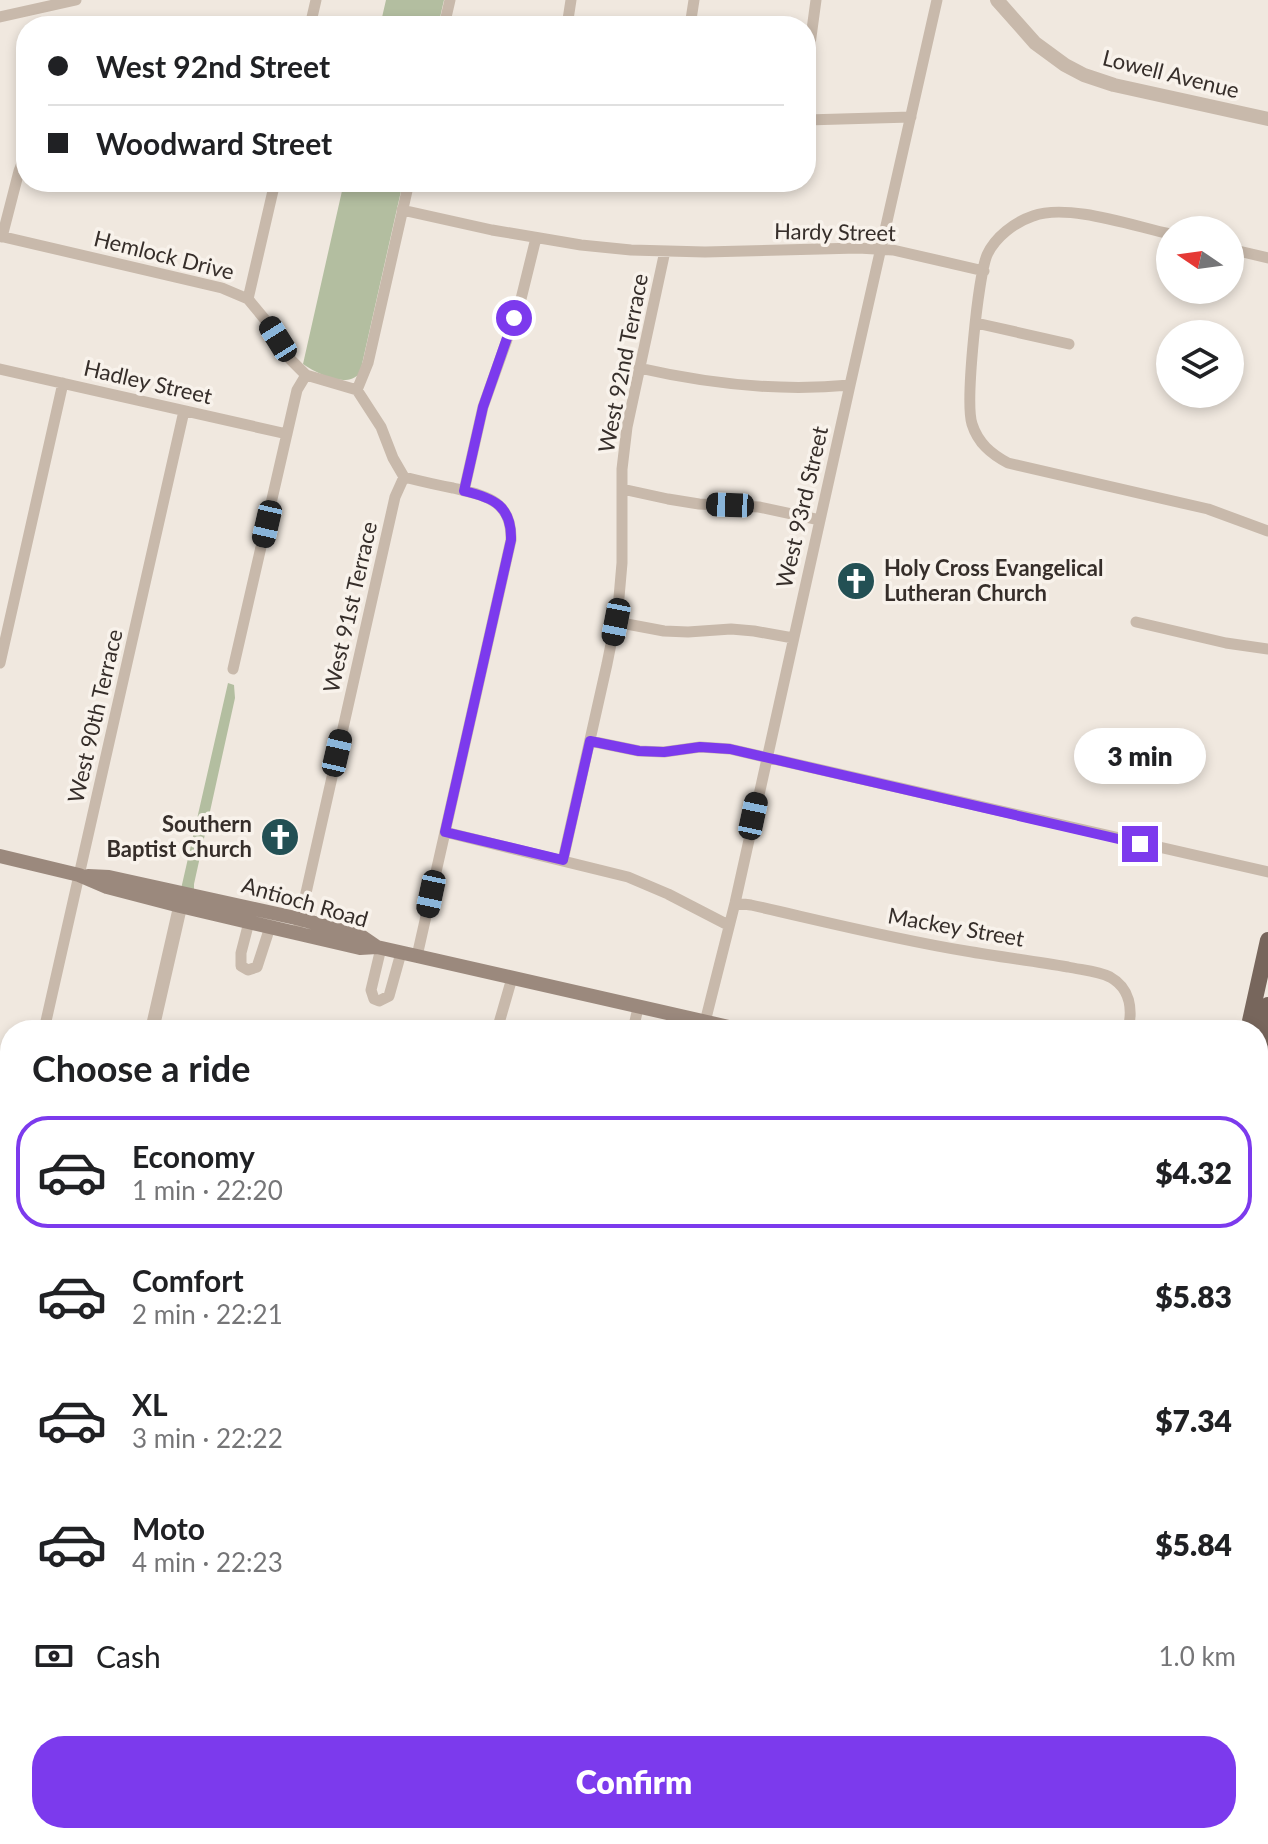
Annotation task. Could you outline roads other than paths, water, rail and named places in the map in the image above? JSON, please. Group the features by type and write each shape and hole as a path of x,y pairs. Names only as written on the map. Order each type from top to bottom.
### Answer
{"main road":[{"name":"Antioch Road","path":"0,856 79,875 107,887 361,936 379,947 401,953 695,1020"},
{"name":"Antioch Road","path":"181,900 270,927 298,926"},
{"path":"1250,1020 1268,940"}],"street":[{"path":"0,17 76,0"},
{"name":"West 93rd Street","path":"705,1020 735,903 937,0"},
{"name":"Lowell Avenue","path":"997,0 1041,49 1084,75 1114,85 1268,119"},
{"path":"816,120 911,117"},
{"path":"1,237 16,182"},
{"path":"248,299 273,192"},
{"path":"357,390 368,363 406,192"},
{"name":"Hardy Street","path":"402,210 536,238 593,246 665,251 881,249 984,271"},
{"path":"1156,231 1074,212 1056,211 1019,222 1000,237 987,255 979,293 969,405 977,436 985,447 1008,463 1208,509 1268,531"},
{"name":"Hemlock Drive","path":"1,237 222,288 248,299 267,322 288,357 306,375"},
{"path":"464,491 483,407 520,303 536,238"},
{"name":"West 92nd Terrace","path":"563,860 616,622 622,563 622,489 627,427 665,251"},
{"path":"1244,252 1268,258"},
{"path":"976,323 1069,344"},
{"path":"639,368 724,384 784,388 850,385"},
{"name":"Hadley Street","path":"0,369 287,434"},
{"path":"233,669 297,390 306,375 357,390 381,427 404,477 483,495 501,506 509,518 511,540 417,956"},
{"path":"0,663 63,383"},
{"name":"West 90th Terrace","path":"46,1020 184,411"},
{"name":"West 91st Terrace","path":"298,926 395,497 404,477"},
{"path":"622,489 699,504 759,507 820,520"},
{"path":"616,622 664,631 731,629 793,638"},
{"path":"1136,622 1226,643 1268,649"},
{"path":"590,741 639,751 716,748 1268,872"},
{"path":"445,832 609,871 668,894 728,925"},
{"path":"154,1020 181,900"},
{"name":"Mackey Street","path":"735,903 930,945 1095,972 1121,986 1129,999 1130,1020"},
{"name":"Antioch Road","path":"249,922 241,953 241,966 248,970 257,967 270,927"},
{"path":"379,947 371,990 374,999 379,1001 389,996 401,953"},
{"path":"500,1020 512,978"},
{"path":"635,1020 638,1008"}],"place":[{"name":"Holy Cross Evangelical Lutheran Church","path":"856,581"},
{"name":"Southern Baptist Church","path":"280,837"}]}
